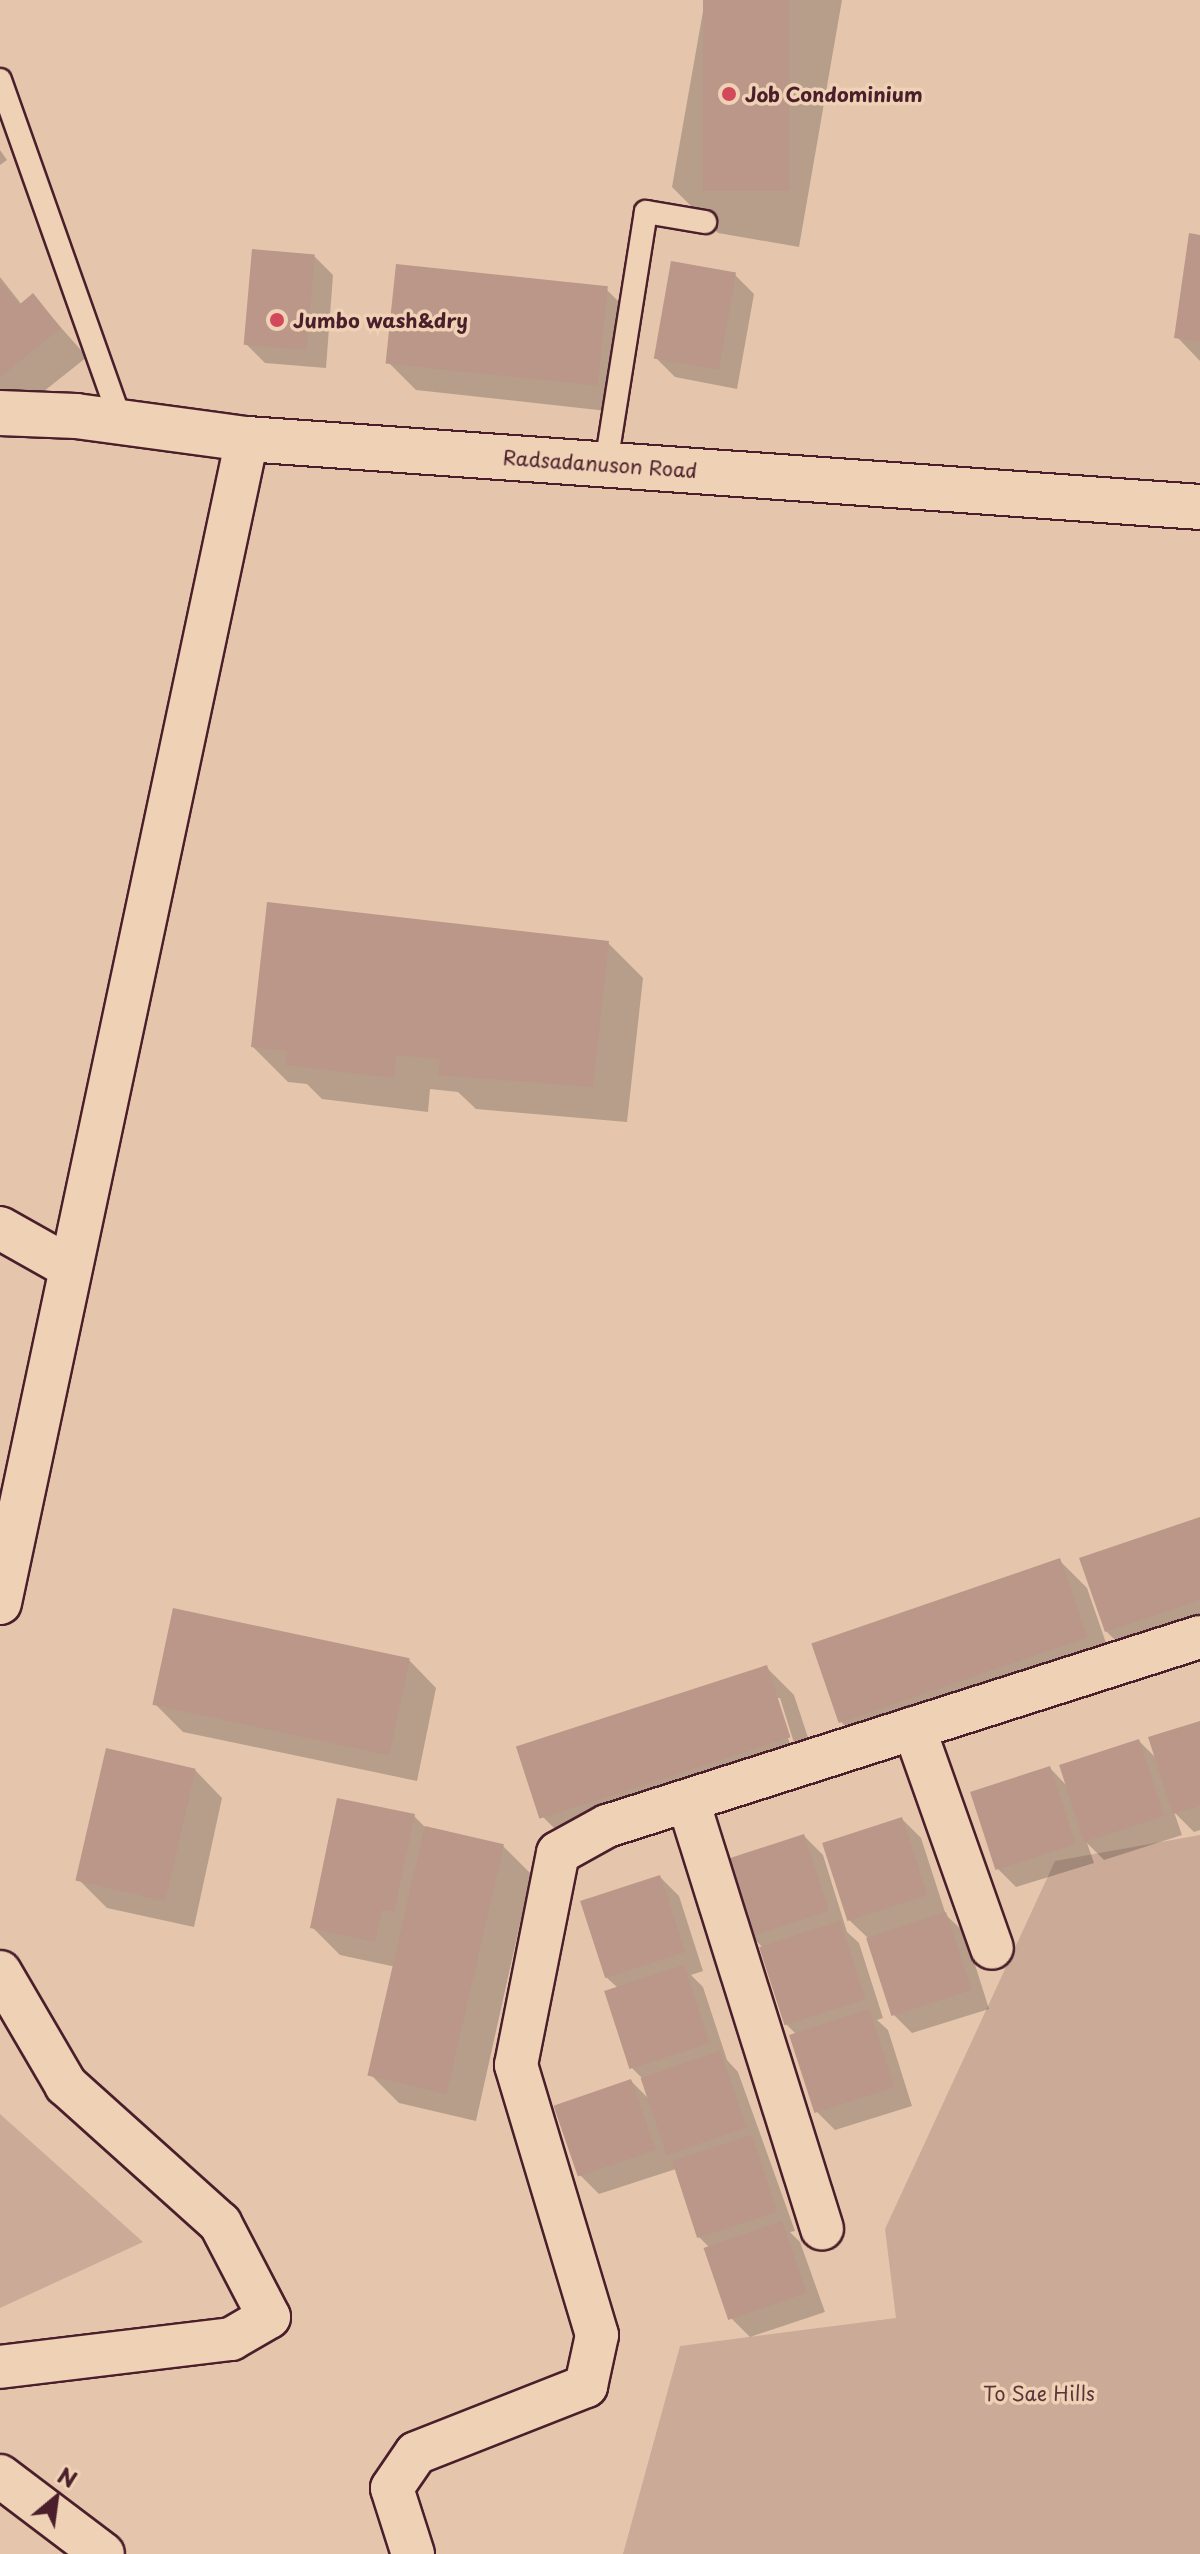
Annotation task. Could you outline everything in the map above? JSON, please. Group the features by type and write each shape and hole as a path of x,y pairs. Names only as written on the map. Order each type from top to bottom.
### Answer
{"street":[{"name":"Radsadanuson Road","path":"0,413 121,421 247,439 1200,507"},
{"path":"0,1603 247,439"},
{"path":"0,1228 71,1268"},
{"path":"413,2554 392,2488 416,2453 586,2386 597,2335 516,2065 558,1853 607,1826 1200,1637"},
{"path":"914,1728 992,1948"},
{"path":"688,1801 822,2228"},
{"path":"0,1972 66,2085 220,2223 269,2317 231,2339 0,2367"},
{"path":"0,2476 103,2554"}],"lane":[{"path":"0,80 121,421"},
{"path":"606,464 646,212 705,222"}],"green space":[{"name":"To Sae Hills","path":"1200,1835 1200,2554 623,2554 680,2346 896,2318 885,2229 1055,1861"},
{"path":"0,2114 143,2242 0,2308"}],"building":[{"name":"Job Condominium","path":"703,0 789,0 789,191 703,191"},
{"path":"1189,233 1200,235 1200,342 1174,338"},
{"path":"252,249 315,254 306,350 244,345"},
{"path":"671,261 736,272 719,370 654,358"},
{"path":"396,264 608,286 597,386 386,363"},
{"path":"0,281 19,305 33,293 61,328 0,377"},
{"path":"267,902 609,941 593,1087 438,1075 440,1059 396,1055 394,1078 285,1065 287,1051 251,1047"},
{"path":"1200,1517 1200,1600 1105,1632 1079,1558"},
{"path":"1060,1558 1087,1637 839,1723 811,1644"},
{"path":"173,1608 410,1658 389,1755 152,1705"},
{"path":"767,1665 790,1737 539,1819 516,1747"},
{"path":"1200,1721 1200,1806 1173,1814 1148,1737"},
{"path":"1139,1739 1164,1816 1084,1842 1059,1765"},
{"path":"106,1748 196,1769 165,1901 75,1881"},
{"path":"1050,1766 1075,1844 995,1870 970,1792"},
{"path":"337,1798 415,1814 394,1912 382,1910 375,1942 310,1928"},
{"path":"902,1817 927,1895 847,1921 822,1843"},
{"path":"425,1826 504,1844 446,2094 367,2075"},
{"path":"804,1834 829,1911 749,1937 724,1860"},
{"path":"660,1875 685,1952 605,1978 580,1901"},
{"path":"946,1912 971,1990 891,2016 866,1938"},
{"path":"840,1921 865,1999 784,2025 759,1947"},
{"path":"684,1965 709,2043 629,2069 604,1991"},
{"path":"869,2009 894,2087 814,2113 789,2035"},
{"path":"720,2051 746,2128 667,2155 641,2078"},
{"path":"631,2079 655,2150 578,2177 553,2106"},
{"path":"752,2135 777,2212 697,2238 672,2161"},
{"path":"782,2221 807,2293 728,2320 704,2248"}],"place":[{"name":"Job Condominium","path":"729,94"},
{"name":"Jumbo wash&dry","path":"277,320"}]}
